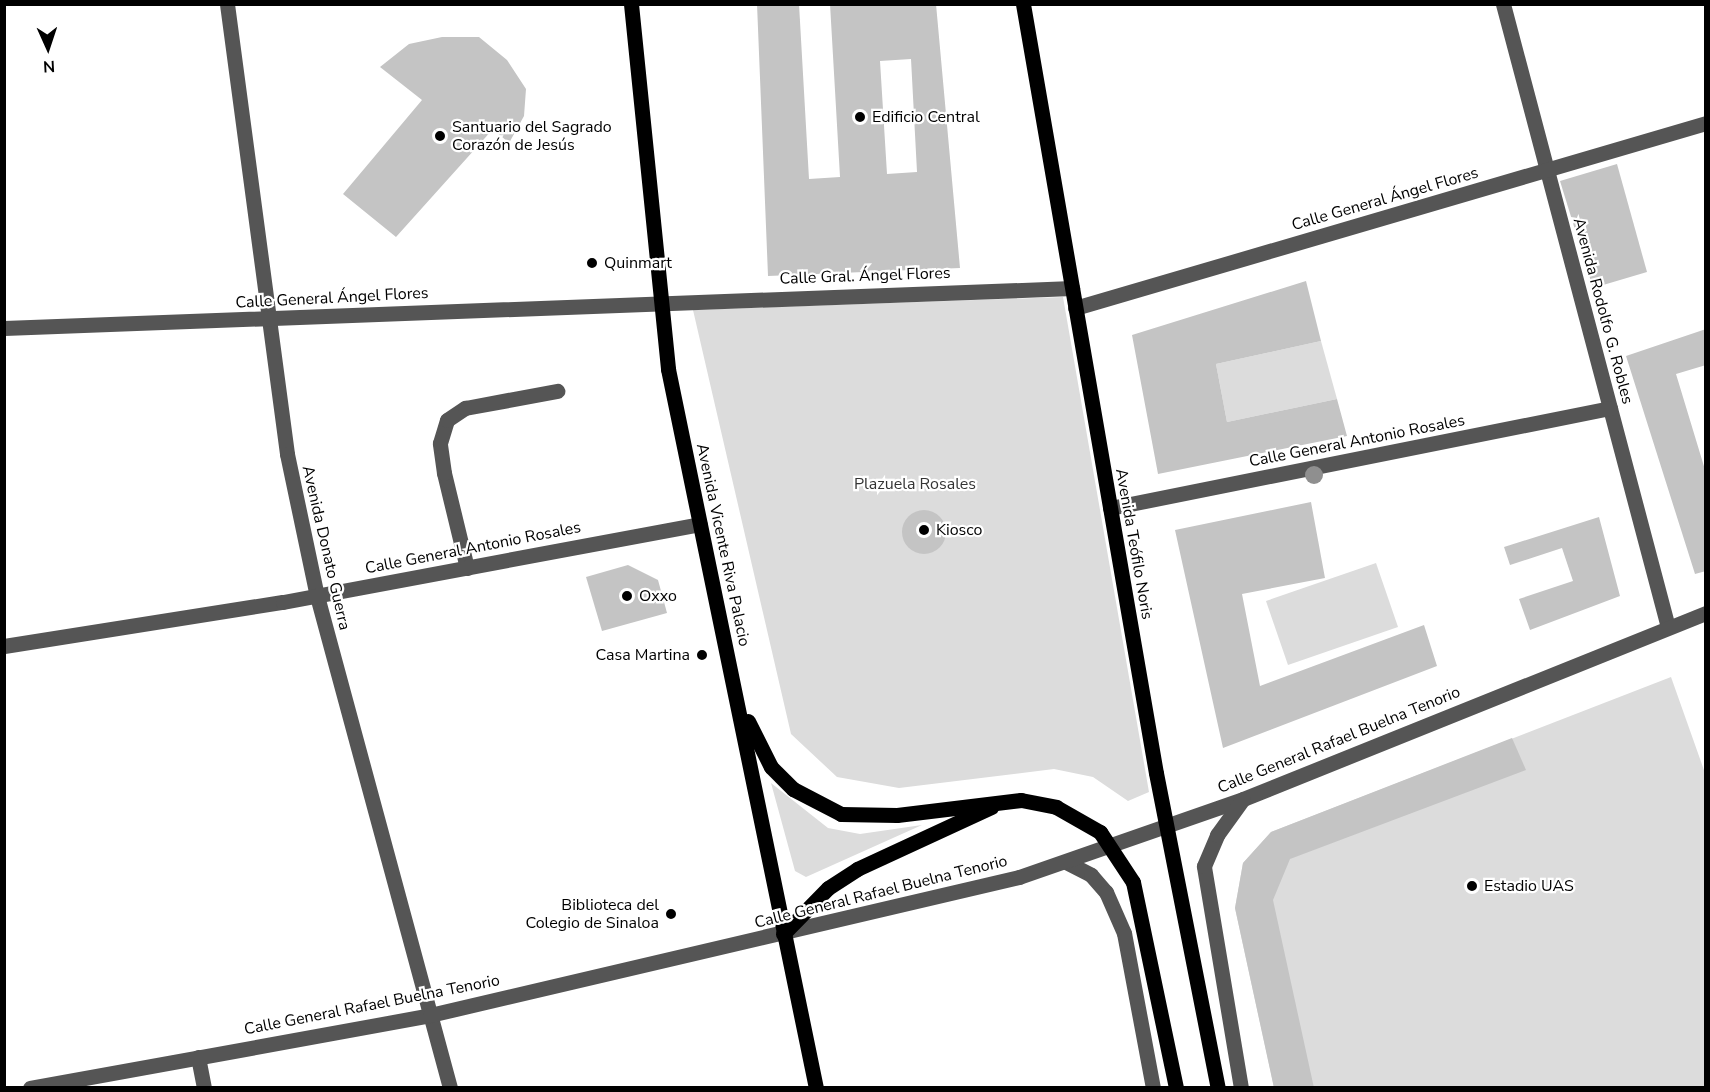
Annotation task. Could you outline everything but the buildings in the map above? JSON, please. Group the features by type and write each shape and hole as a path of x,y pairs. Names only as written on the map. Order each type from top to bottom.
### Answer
{"main road":[{"name":"Avenida Vicente Riva Palacio","path":"631,4 668,369 816,1088"},
{"name":"Avenida Teófilo Noris","path":"1023,4 1156,773 1218,1088"},
{"path":"733,676 771,767 793,789 841,814 897,815 1005,800 1056,807 1100,832 1127,867 1146,932 1176,1088"},
{"path":"783,934 828,888 857,869 1005,800"}],"street":[{"name":"Avenida Donato Guerra","path":"227,4 287,454 317,596 450,1088"},
{"name":"Avenida Rodolfo G. Robles","path":"1503,4 1668,627"},
{"name":"Calle General Ángel Flores","path":"1075,308 1706,123"},
{"name":"Calle Gral. Ángel Flores","path":"660,300 1072,288"},
{"name":"Calle General Ángel Flores","path":"4,328 269,319 660,300"},
{"path":"467,568 444,473 440,443 447,420 465,408 557,391"},
{"name":"Calle General Antonio Rosales","path":"1110,508 1610,408"},
{"name":"Calle General Antonio Rosales","path":"4,646 317,596 700,524"},
{"name":"Calle General Rafael Buelna Tenorio","path":"30,1088 430,1015 783,934 1066,862 1243,799 1706,613"},
{"path":"1241,1088 1204,866 1217,834 1243,799"},
{"path":"1066,862 1091,875 1106,892 1124,933 1153,1088"},
{"path":"198,1057 204,1088"}],"green space":[{"name":"Plazuela Rosales","path":"1063,297 1149,792 1128,801 1093,777 1054,769 899,788 837,777 791,734 693,310"},
{"path":"1321,341 1337,399 1227,422 1216,364"},
{"path":"1376,563 1398,627 1288,665 1266,601"},
{"name":"Estadio UAS","path":"1671,677 1705,773 1705,1087 1274,1087 1235,908 1243,863 1271,832"},
{"path":"771,783 828,828 860,834 922,825 806,877 795,871"}],"place":[{"name":"Edificio Central","path":"860,117"},
{"name":"Santuario del Sagrado Corazón de Jesús","path":"440,136"},
{"name":"Quinmart","path":"592,263"},
{"name":"Kiosco","path":"924,530"},
{"name":"Oxxo","path":"627,596"},
{"name":"Casa Martina","path":"702,655"},
{"name":"Estadio UAS","path":"1472,886"},
{"name":"Biblioteca del Colegio de Sinaloa","path":"671,914"}]}
